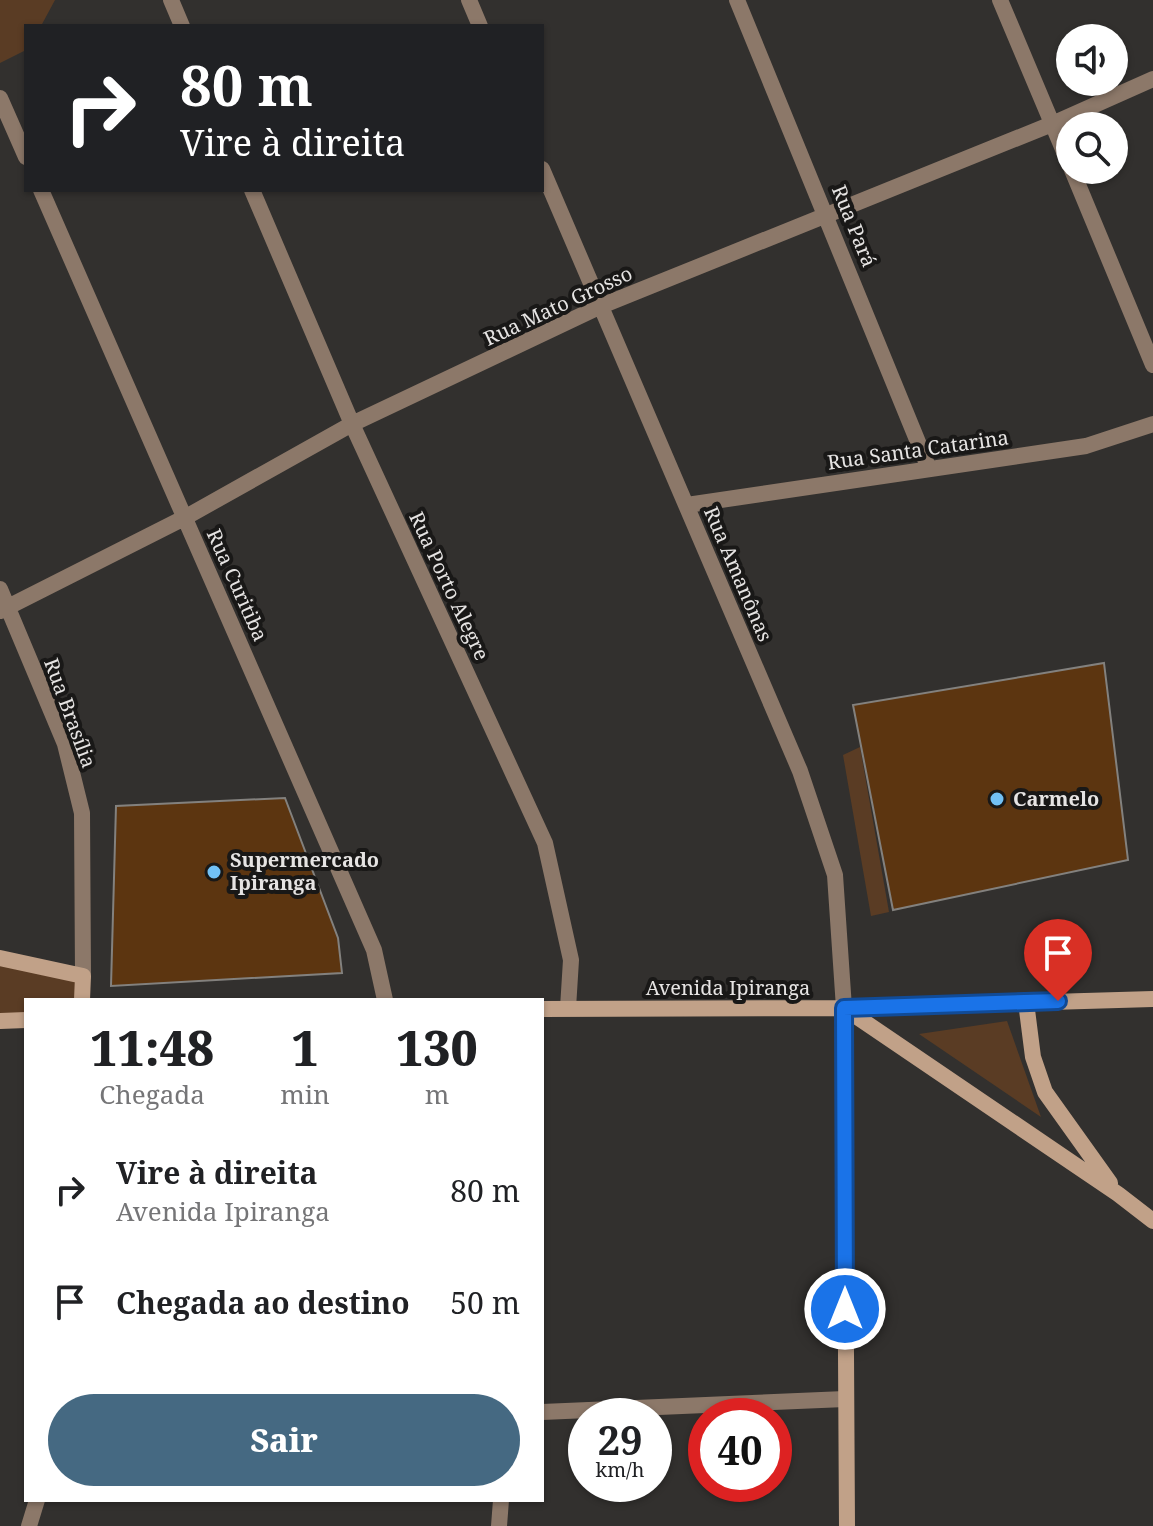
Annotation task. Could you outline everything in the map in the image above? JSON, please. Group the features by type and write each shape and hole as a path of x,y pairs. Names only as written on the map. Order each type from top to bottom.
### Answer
{"street":[{"path":"171,0 181,24"},
{"path":"469,0 479,24"},
{"name":"Rua Pará","path":"737,0 827,212 929,469"},
{"path":"1000,0 1056,133"},
{"name":"Rua Mato Grosso","path":"4,609 186,517 352,424 601,306 827,212 1052,124 1153,79"},
{"path":"0,98 24,152"},
{"name":"Rua Amanônas","path":"544,174 800,771 835,875 844,1008"},
{"path":"1078,184 1153,365"},
{"name":"Rua Curitiba","path":"42,192 374,950 385,998"},
{"name":"Rua Porto Alegre","path":"253,192 352,424 545,843 571,960 568,1008"},
{"name":"Rua Santa Catarina","path":"687,505 1086,446 1153,424"},
{"name":"Rua Brasília","path":"0,589 4,609 65,744 82,813 82,998"},
{"path":"0,958 83,976"},
{"name":"Avenida Ipiranga","path":"544,1009 844,1008 1153,999"},
{"path":"1026,1002 1033,1057 1045,1092 1118,1194"},
{"path":"844,1008 1153,1221"},
{"path":"844,1008 847,1526"},
{"path":"0,1021 24,1020"},
{"path":"544,1412 845,1399"},
{"path":"29,1526 36,1502"},
{"path":"499,1526 501,1502"}],"shaded area":[{"path":"0,0 55,0 42,24 24,24 24,51 0,63"},
{"path":"860,747 889,912 871,916 843,755"},
{"path":"0,961 82,981 81,998 24,998 24,1020 0,1020"},
{"path":"1007,1021 1041,1117 919,1034"}],"building":[{"name":"Carmelo","path":"1104,663 1128,860 893,910 853,705"},
{"name":"Supermercado Ipiranga","path":"285,798 338,938 342,973 111,986 116,806"}],"place":[{"name":"Carmelo","path":"997,799"},
{"name":"Supermercado Ipiranga","path":"214,872"}],"route":[{"path":"845,1309 844,1008 1058,1001"}]}
